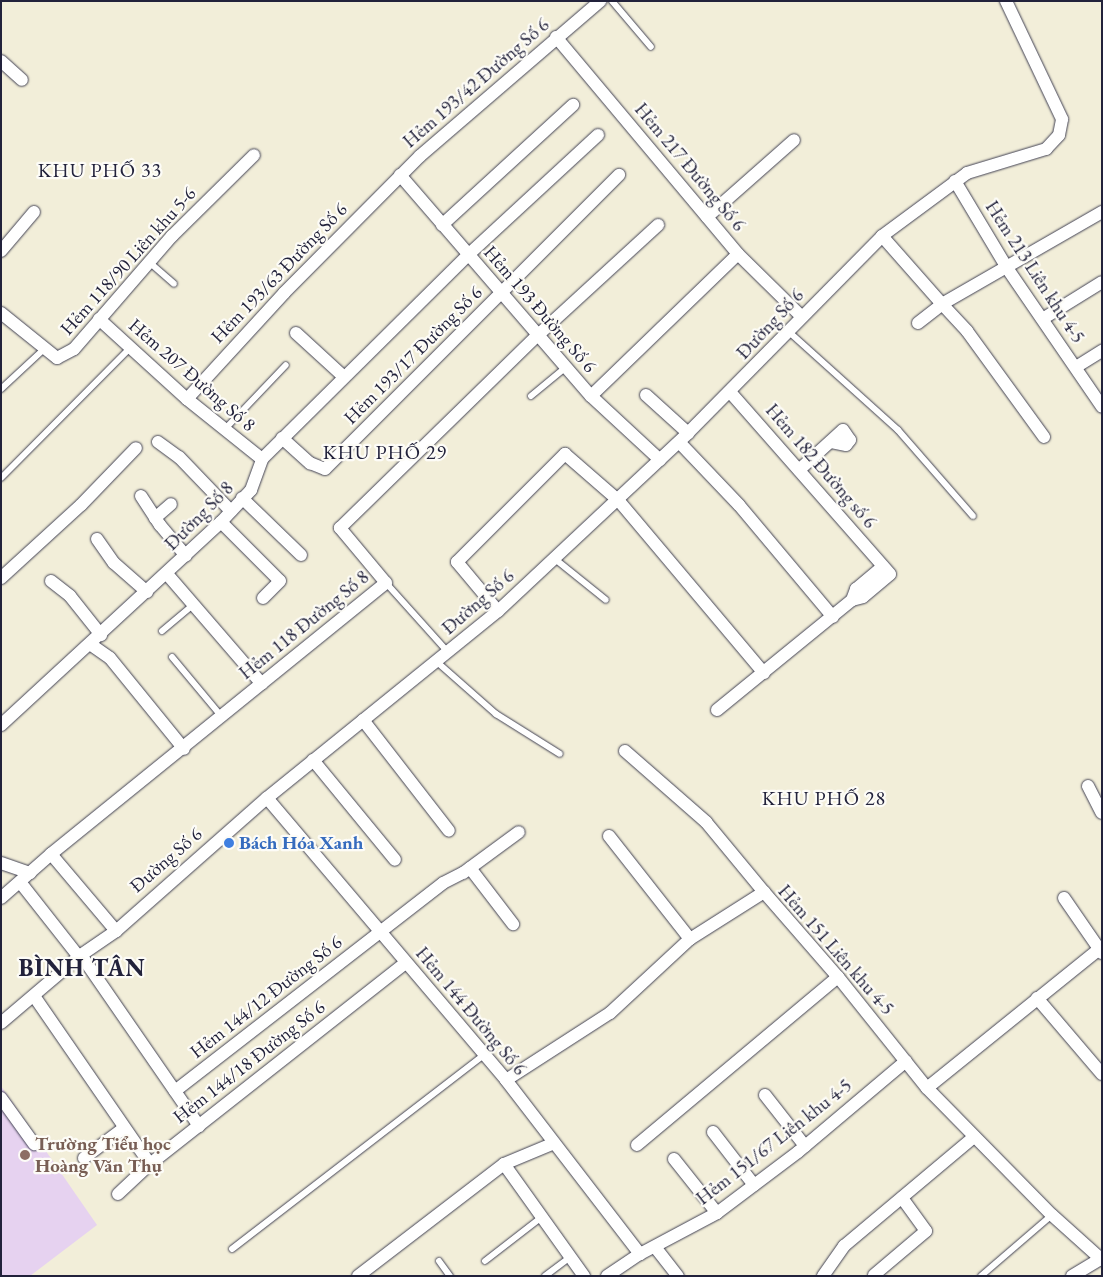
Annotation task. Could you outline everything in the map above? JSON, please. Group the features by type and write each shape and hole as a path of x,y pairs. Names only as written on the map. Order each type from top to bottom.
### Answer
{"street":[{"name":"Hẻm 193/42 Đường Số 6","path":"400,175 556,37 600,1"},
{"name":"Đường Số 6","path":"1,1023 80,956 116,931 267,798 449,653 498,611 619,501 730,392 801,316 882,236 968,172 1046,150 1059,135 1062,119 1006,1"},
{"name":"Hẻm 217 Đường Số 6","path":"556,37 738,254 801,316"},
{"path":"1,61 22,80"},
{"path":"442,225 573,105"},
{"name":"Đường Số 8","path":"1,725 101,635 221,522 251,490 262,459 282,438 468,255 598,135"},
{"path":"707,217 794,140"},
{"name":"Hẻm 118/90 Liên khu 5-6","path":"3,318 57,358 74,349 149,262 254,155"},
{"name":"Hẻm 193 Đường Số 6","path":"400,175 591,396 660,460"},
{"name":"Hẻm 193/63 Đường Số 6","path":"187,399 284,293 400,175"},
{"path":"502,294 620,176"},
{"name":"Hẻm 213 Liên khu 4-5","path":"955,181 1007,268 1044,318 1102,407"},
{"path":"1,251 34,212"},
{"path":"918,323 942,304 1102,212"},
{"path":"538,336 658,226"},
{"path":"882,236 967,331 1044,437"},
{"path":"591,396 738,254"},
{"path":"1044,318 1102,282"},
{"name":"Hẻm 193/17 Đường Số 6","path":"282,438 310,463 325,469 502,294"},
{"name":"Hẻm 207 Đường Số 8","path":"99,319 187,399 262,459"},
{"path":"296,333 344,377"},
{"name":"Hẻm 118 Đường Số 8","path":"1,898 51,854 184,749 386,582 340,528 538,336"},
{"path":"1076,367 1102,351"},
{"name":"Hẻm 182 Đường số 6","path":"730,392 883,566 856,589 852,600 832,617"},
{"path":"646,395 832,617 717,710"},
{"path":"158,442 186,463 231,511"},
{"path":"798,470 830,442"},
{"path":"1,578 81,505 136,448"},
{"path":"498,611 457,562 565,454 619,501 764,673"},
{"path":"142,496 155,518 186,556"},
{"path":"242,498 301,555"},
{"path":"155,518 171,504"},
{"path":"221,522 280,581 264,598"},
{"path":"97,539 114,563 147,592"},
{"path":"167,574 262,684"},
{"path":"51,581 70,596 101,635"},
{"path":"90,644 110,658 184,749"},
{"path":"363,720 449,831"},
{"path":"625,751 706,822 764,892"},
{"path":"313,760 395,860"},
{"path":"1088,786 1102,813"},
{"name":"Hẻm 144 Đường Số 6","path":"267,798 506,1080 552,1144 640,1254"},
{"name":"Hẻm 144/12 Đường Số 6","path":"175,1090 443,883 470,868 519,832"},
{"path":"609,836 690,939"},
{"path":"51,854 116,931"},
{"path":"1,863 30,873"},
{"path":"470,868 513,924"},
{"path":"20,882 80,956 199,1126"},
{"name":"Hẻm 151 Liên khu 4-5","path":"506,1080 610,1013 690,939 764,892 838,977 927,1088 1052,1215 1101,1259"},
{"path":"927,1088 1037,998 1101,950 1064,898"},
{"name":"Hẻm 144/18 Đường Số 6","path":"118,1194 150,1164 406,963"},
{"path":"636,1145 838,977"},
{"path":"34,996 150,1164"},
{"path":"1037,998 1102,1074"},
{"name":"Hẻm 151/67 Liên khu 4-5","path":"607,1276 640,1254 717,1213 805,1146 906,1061"},
{"path":"765,1095 805,1146"},
{"path":"1,1098 34,1144"},
{"path":"84,1158 124,1128"},
{"path":"713,1132 754,1184"},
{"path":"823,1276 844,1246 974,1137"},
{"path":"358,1276 504,1164 552,1144"},
{"path":"674,1159 717,1213"},
{"path":"504,1164 584,1276"},
{"path":"874,1275 926,1231 902,1198"},
{"path":"655,1247 678,1276"},
{"path":"1072,1276 1101,1259"},
{"path":"624,1265 632,1276"}],"lane":[{"path":"612,1 651,47"},
{"path":"149,262 174,284"},
{"path":"788,331 898,430 972,516"},
{"path":"1,478 130,348"},
{"path":"1,389 44,349"},
{"path":"225,429 286,365"},
{"path":"531,396 566,367"},
{"path":"555,559 606,600"},
{"path":"386,582 449,653"},
{"path":"162,631 193,605"},
{"path":"172,657 222,717"},
{"path":"437,662 496,714 560,754"},
{"path":"232,1248 484,1055"},
{"path":"982,1276 1052,1215"},
{"path":"485,1261 542,1217"},
{"path":"545,1276 570,1256"},
{"path":"439,1261 450,1276"}],"shaded area":[{"name":"Trường Tiểu học Hoàng Văn Thụ","path":"1,1086 97,1225 30,1276 1,1276"}],"place":[{"name":"Bách Hóa Xanh","path":"229,843"},
{"name":"Trường Tiểu học Hoàng Văn Thụ","path":"25,1155"}],"district":[{"name":"KHU PHỐ 33","path":"100,170"},
{"name":"KHU PHỐ 29","path":"385,452"},
{"name":"KHU PHỐ 28","path":"824,798"},
{"name":"BÌNH TÂN","path":"82,968"}]}
